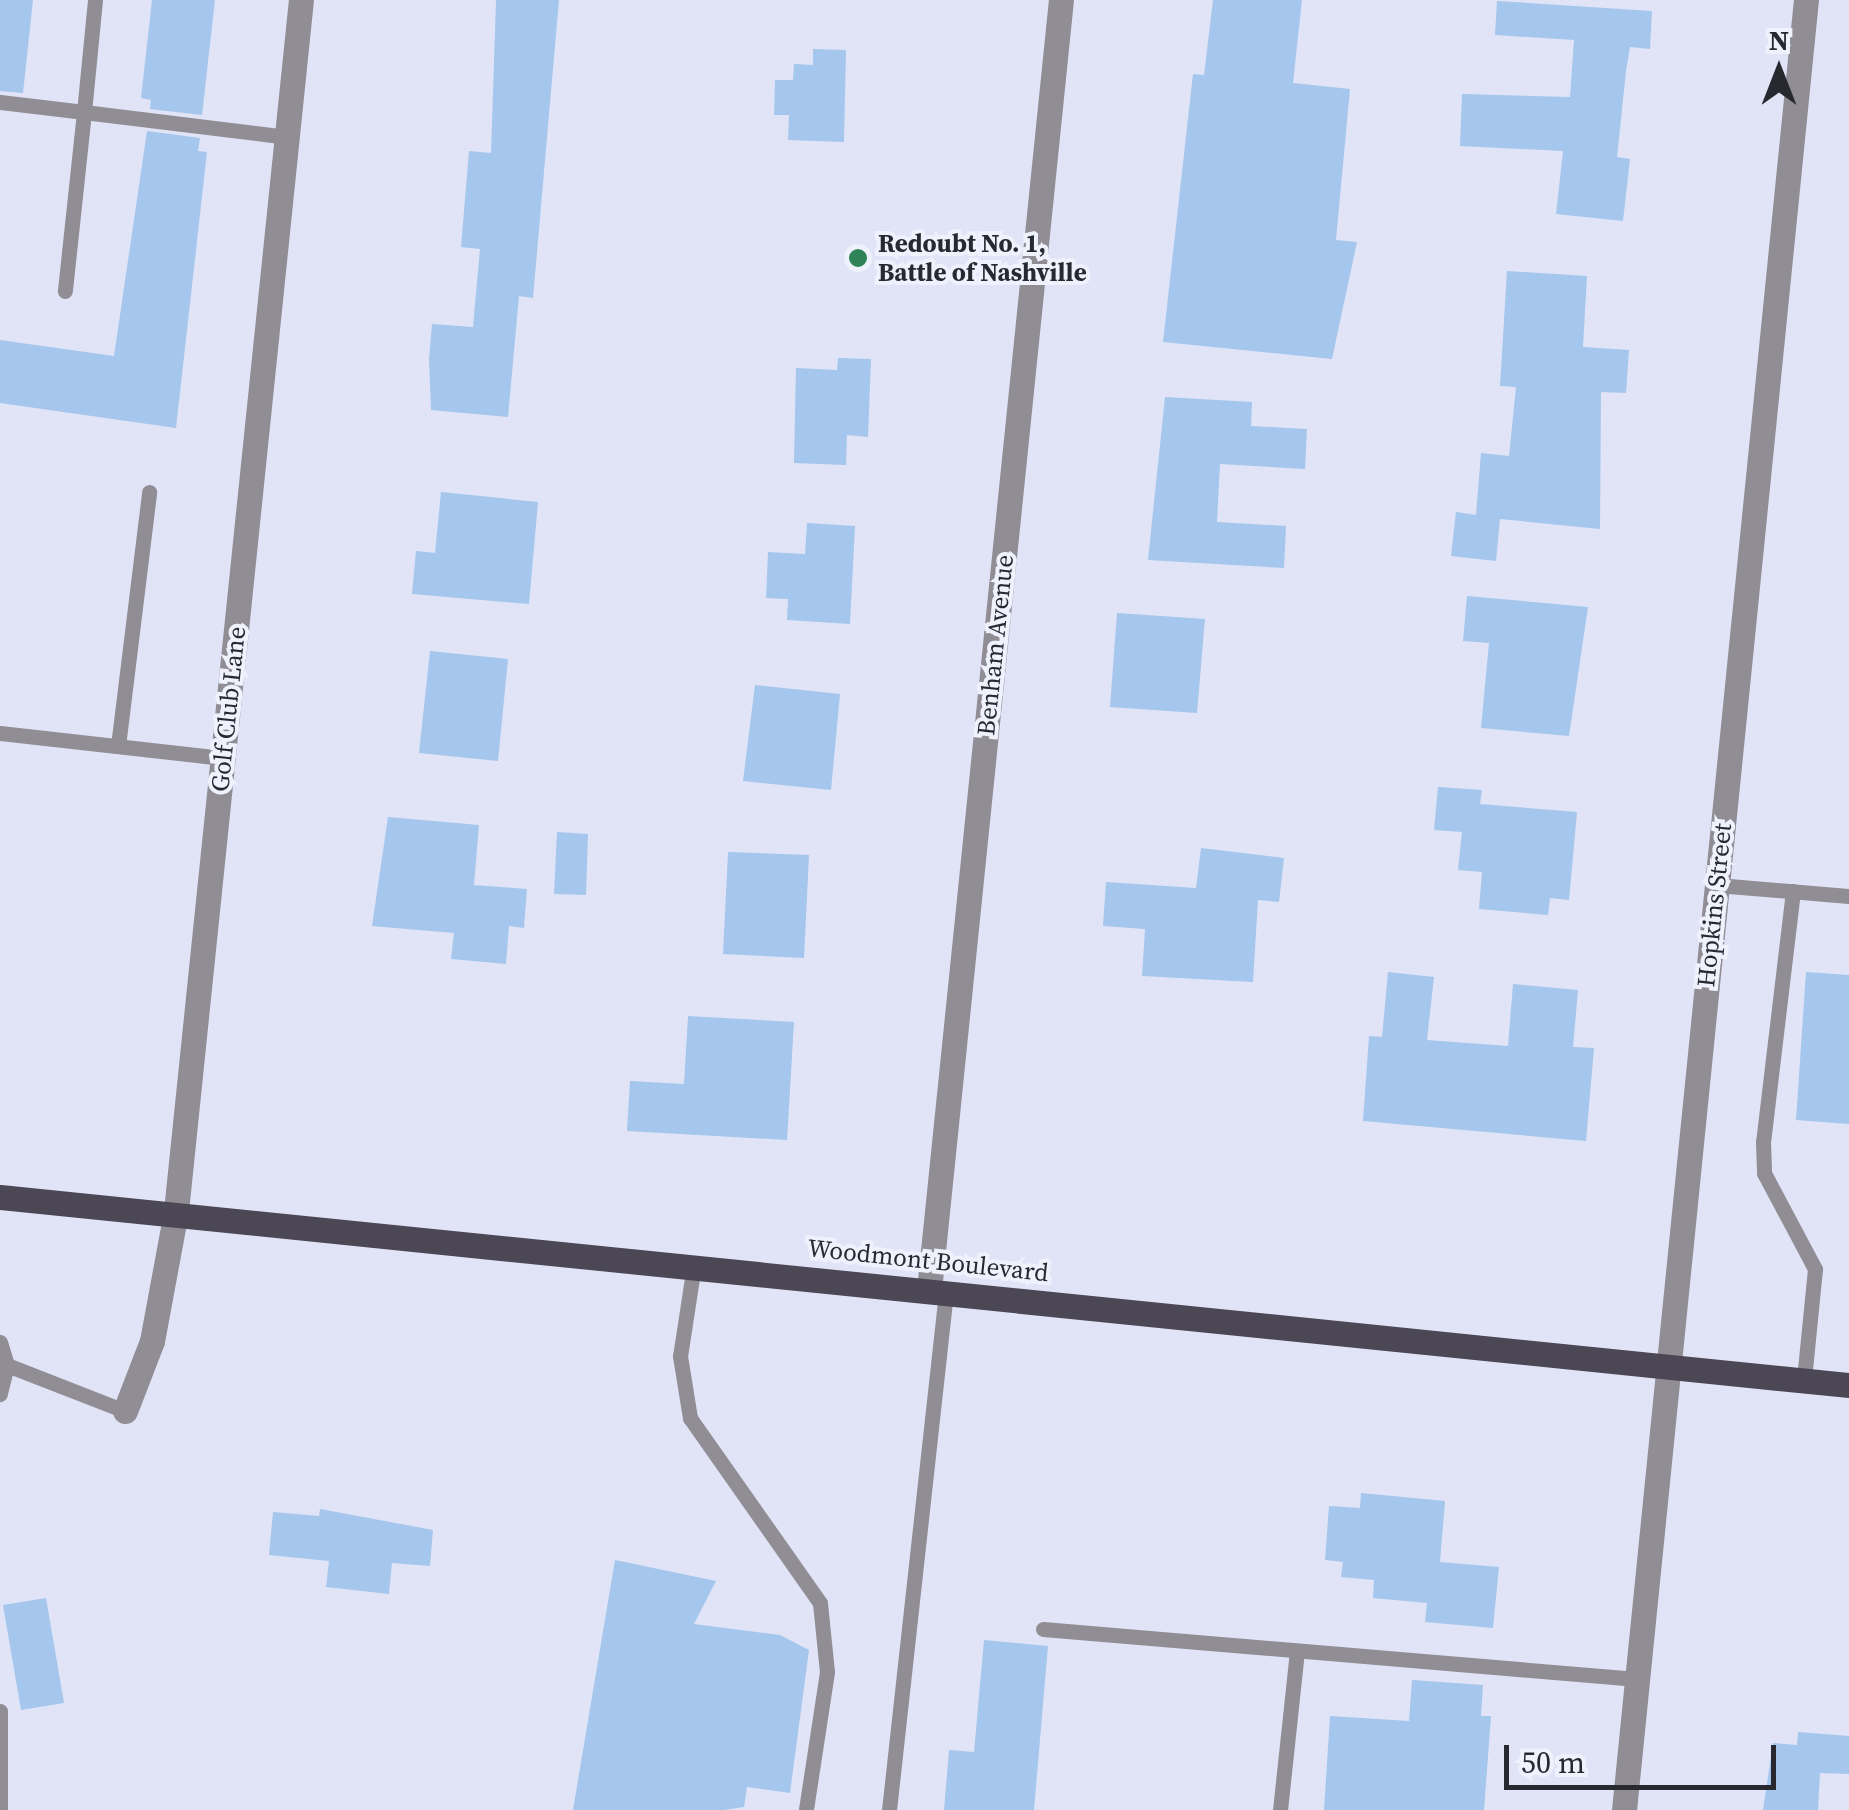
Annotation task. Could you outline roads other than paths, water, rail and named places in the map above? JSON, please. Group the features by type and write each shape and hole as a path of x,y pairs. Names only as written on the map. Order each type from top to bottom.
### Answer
{"main road":[{"name":"Woodmont Boulevard","path":"0,1197 176,1210 1849,1385"}],"street":[{"name":"Golf Club Lane","path":"125,1411 152,1341 176,1210 301,0"},
{"name":"Benham Avenue","path":"938,1291 1061,0"},
{"name":"Hopkins Street","path":"1624,1810 1806,0"}],"lane":[{"path":"64,291 95,0"},
{"path":"0,102 287,137"},
{"path":"118,746 149,492"},
{"path":"0,733 223,758"},
{"path":"1716,884 1849,896"},
{"path":"1793,891 1763,1142 1764,1173 1814,1269 1804,1380"},
{"path":"694,1265 680,1356 690,1418 820,1603 826,1672 806,1810"},
{"path":"888,1810 938,1291"},
{"path":"0,1342 8,1365 0,1394"},
{"path":"8,1365 125,1411"},
{"path":"1043,1629 1637,1679"},
{"path":"1280,1810 1298,1650"},
{"path":"0,1711 0,1808"}],"place":[{"name":"Redoubt No. 1, Battle of Nashville","path":"858,258"}]}
